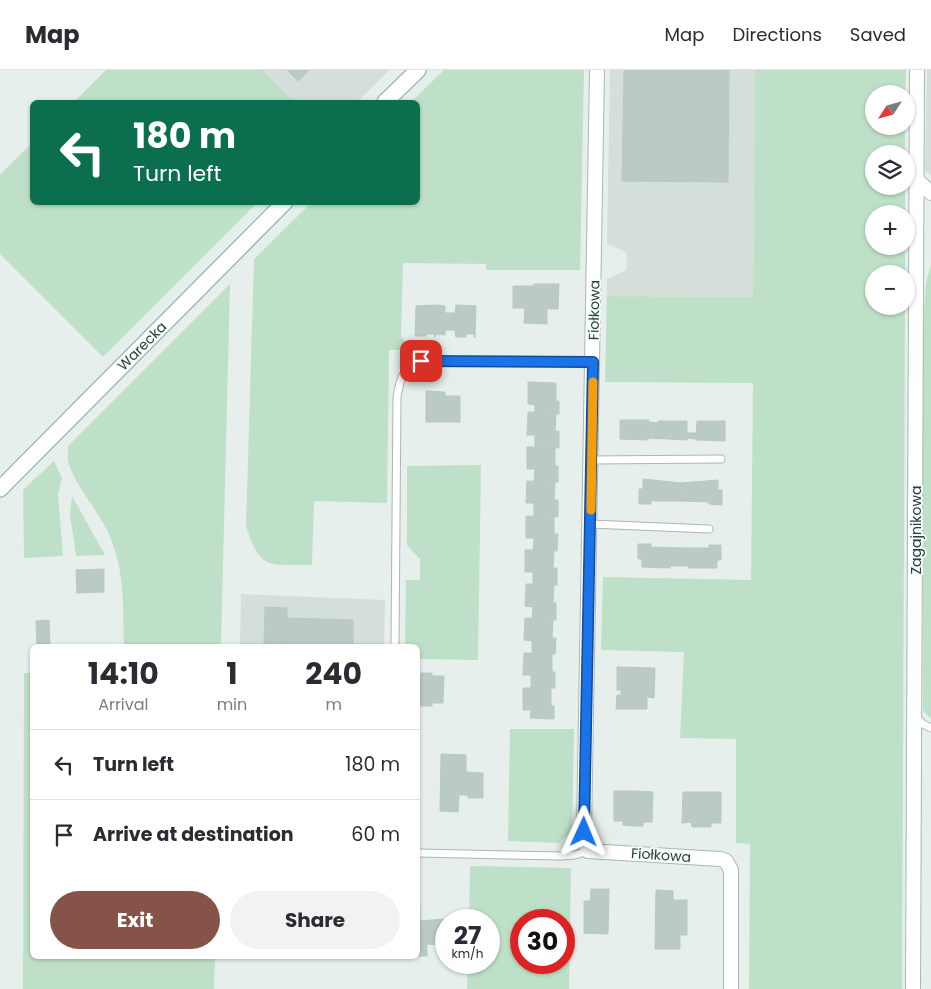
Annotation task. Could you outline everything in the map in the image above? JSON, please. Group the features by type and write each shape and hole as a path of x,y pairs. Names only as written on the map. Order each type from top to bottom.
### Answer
{"street":[{"path":"387,100 418,70"},
{"name":"Fiołkowa","path":"597,70 584,832 588,851 720,859 726,861 731,870 731,989"},
{"name":"Zagajnikowa","path":"913,989 917,70"},
{"path":"917,180 931,193"},
{"name":"Warecka","path":"0,490 282,205"}],"lane":[{"path":"395,644 397,397 404,374 410,366 421,361 593,362"},
{"path":"591,460 721,459"},
{"path":"590,524 709,529"},
{"path":"915,716 923,724 931,728"},
{"path":"420,854 561,856 575,855 588,851"}],"shaded area":[{"path":"262,70 389,70 359,100 292,100"},
{"path":"610,70 755,70 753,297 607,296 607,279 626,270 627,263 626,252 607,244"},
{"path":"927,70 931,70 931,176 925,170"},
{"path":"241,594 385,600 384,644 240,644"}],"green space":[{"path":"106,70 262,70 292,100 76,100"},
{"path":"444,70 584,70 580,270 486,270 486,264 403,263 401,337 414,350 389,350 387,503 314,501 312,565 285,565 268,562 256,551 246,526 254,259 309,205 420,205 420,100 413,100"},
{"path":"755,70 906,70 905,85 865,85 865,135 905,135 905,145 865,145 865,195 905,195 905,205 865,205 865,255 905,255 905,265 865,265 865,315 905,315 902,989 749,989 750,844 736,843 736,739 680,738 684,652 601,650 603,577 751,580 753,383 605,382 607,296 753,297"},
{"path":"30,145 30,205 255,205 103,357 0,254 0,175"},
{"path":"931,265 931,719 923,710 923,328 926,283"},
{"path":"230,284 221,644 124,644 121,579 116,552 102,520 73,475 68,463 68,446"},
{"path":"54,461 62,478 58,494 63,556 24,558 23,490"},
{"path":"481,465 478,660 420,659 420,644 405,644 406,580 420,580 420,559 407,545 407,466"},
{"path":"72,496 105,555 76,556 70,514"},
{"path":"24,673 30,673 30,959 215,959 214,989 23,989"},
{"path":"510,729 574,729 572,830 559,843 508,841"},
{"path":"470,866 571,868 570,909 510,909 510,974 569,974 569,989 467,989 468,974 500,974 500,909 469,909"}],"building":[{"path":"287,70 309,70 298,81"},
{"path":"624,70 729,70 728,182 622,181"},
{"path":"534,284 559,284 558,309 547,309 547,324 524,323 525,308 513,308 513,286 534,286"},
{"path":"435,305 435,337 434,334 415,336 416,306"},
{"path":"435,305 445,306 445,313 455,313 456,305 456,337 455,330 445,330 445,335 436,334 435,337"},
{"path":"456,305 476,306 475,337 474,334 466,334 466,337 456,337"},
{"path":"528,382 556,383 556,401 559,401 559,414 535,412 535,405 528,404"},
{"path":"426,391 445,392 445,396 460,396 460,422 426,422"},
{"path":"528,412 556,413 555,431 559,431 559,448 535,447 535,435 527,435"},
{"path":"620,420 649,420 648,440 620,439"},
{"path":"658,421 687,421 687,433 696,433 696,439 648,438 649,422 658,423"},
{"path":"697,421 725,421 725,441 696,440"},
{"path":"527,447 555,447 555,466 558,466 558,482 534,481 535,469 527,469"},
{"path":"643,479 681,483 680,501 651,501 651,504 639,504 639,489 643,489"},
{"path":"718,480 718,490 722,490 722,505 709,504 709,502 680,501 681,483"},
{"path":"527,481 555,482 554,500 558,500 558,517 534,516 534,503 526,503"},
{"path":"526,516 554,517 554,534 558,534 557,551 533,550 534,538 526,538"},
{"path":"638,544 651,544 651,547 680,548 680,566 670,566 670,568 642,567 642,559 638,559"},
{"path":"709,545 721,545 721,560 717,560 717,568 689,568 689,566 680,566 680,548 709,548"},
{"path":"525,550 554,550 553,568 557,568 557,585 533,584 533,572 525,572"},
{"path":"104,569 104,592 77,593 76,570"},
{"path":"526,584 554,584 553,603 556,603 556,620 532,618 533,607 525,606"},
{"path":"265,607 287,608 286,644 264,644"},
{"path":"287,618 353,620 353,644 286,644"},
{"path":"525,618 553,619 552,638 556,638 555,654 532,654 532,641 524,640"},
{"path":"49,620 50,644 37,644 36,621"},
{"path":"524,653 552,654 552,672 555,672 555,688 531,688 531,675 523,675"},
{"path":"617,667 655,668 654,698 647,697 647,709 616,709 617,695 621,695 621,690 617,690"},
{"path":"421,673 432,673 432,676 444,676 443,703 432,703 432,706 420,706"},
{"path":"523,688 551,688 551,706 554,706 554,719 530,718 531,710 523,710"},
{"path":"441,754 466,755 466,772 483,773 483,798 468,798 468,795 459,795 458,812 440,811"},
{"path":"614,791 634,791 633,826 623,825 623,821 614,821"},
{"path":"634,791 653,792 652,822 643,822 643,826 633,826"},
{"path":"683,792 702,792 701,827 692,827 691,822 682,823"},
{"path":"702,792 721,792 721,823 711,823 711,827 701,827"},
{"path":"591,889 609,889 608,934 584,933 584,901 590,901"},
{"path":"656,890 673,891 673,900 687,900 687,935 680,935 680,949 655,949"},
{"path":"435,920 435,944 427,944 427,956 420,956 420,921"}],"slow traffic":[{"path":"591,510 593,382"}],"route":[{"path":"421,361 593,362 584,832"}]}
